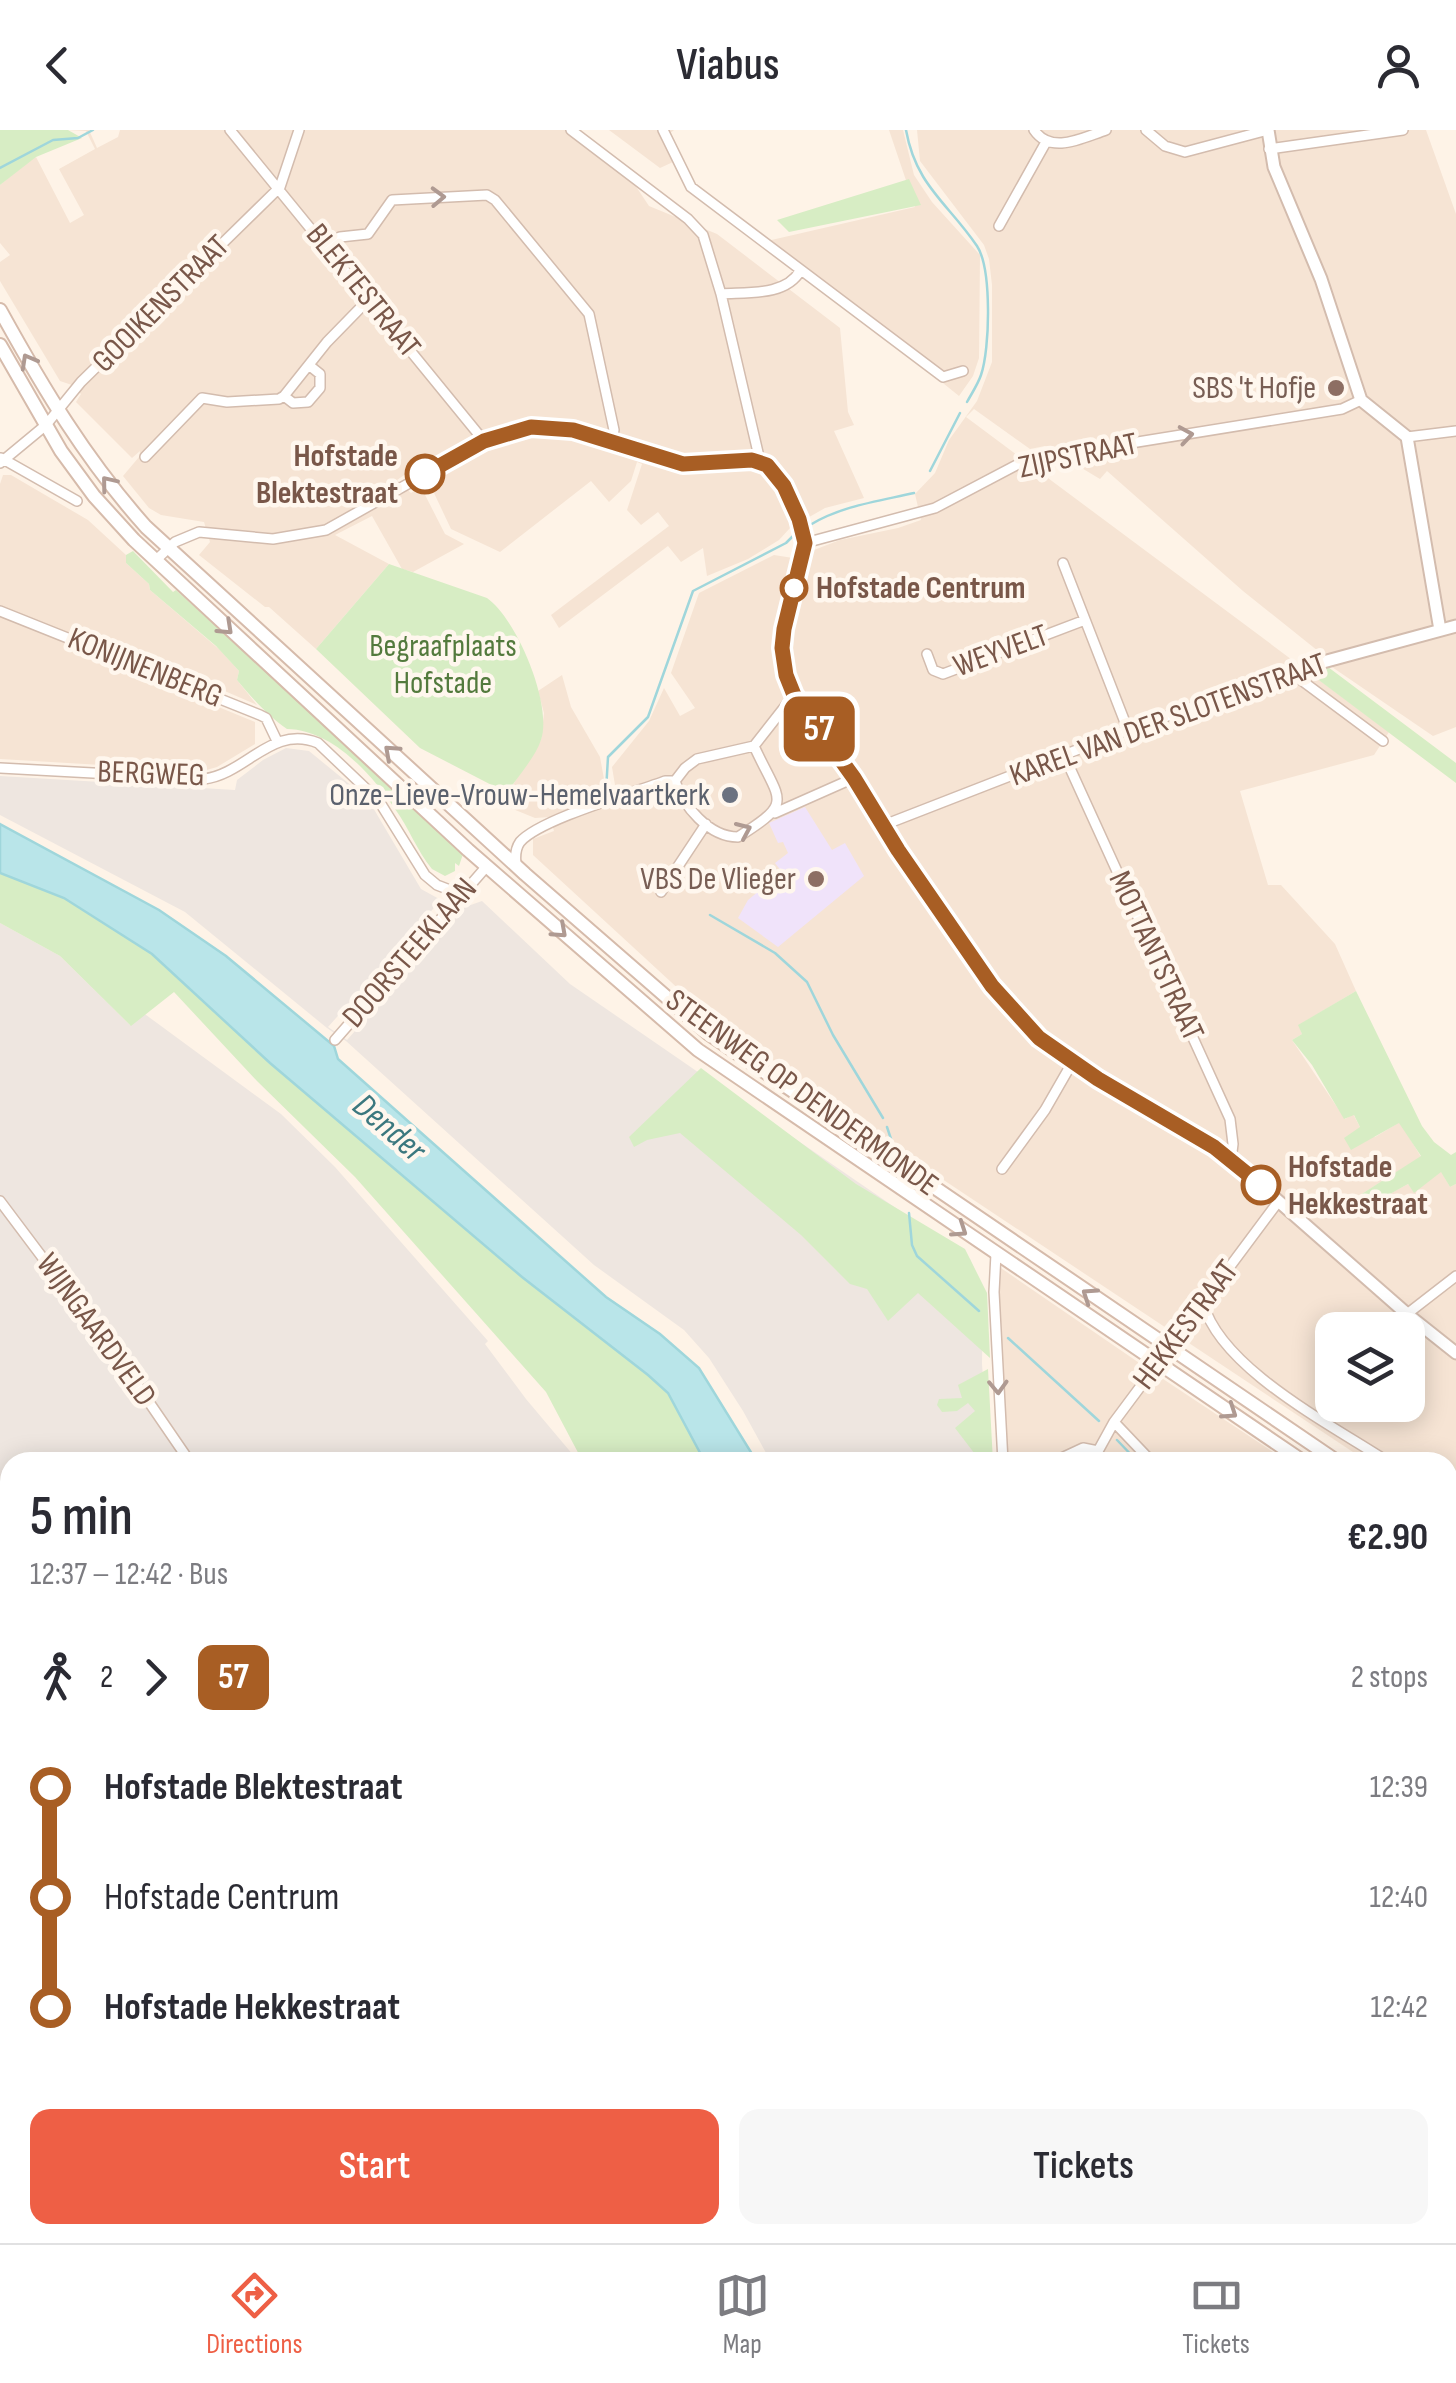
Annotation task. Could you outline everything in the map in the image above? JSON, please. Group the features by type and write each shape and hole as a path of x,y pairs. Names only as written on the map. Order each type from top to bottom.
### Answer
{"main road":[{"name":"STEENWEG OP DENDERMONDE","path":"0,310 57,410 109,486 168,548 520,869 709,1034 1323,1452"},
{"name":"STEENWEG OP DENDERMONDE","path":"0,345 46,425 94,496 155,562 487,866 698,1050 1289,1452"},
{"path":"482,834 494,854 487,866"},
{"path":"487,866 520,869"}],"street":[{"name":"BLEKTESTRAAT","path":"230,130 280,186 484,441"},
{"path":"280,186 299,130"},
{"path":"571,130 703,234 760,461 780,480 799,519 805,543 786,616 782,648 786,675 794,695 992,986 1039,1038 1072,1063 1231,1160 1404,1312"},
{"path":"662,130 691,187 943,377 964,371"},
{"path":"1034,130 1046,142 1059,144 1106,130"},
{"path":"1146,130 1165,146 1185,152 1268,130 1269,150 1321,279 1361,400 1407,437 1440,630"},
{"path":"1269,150 1358,133 1404,130"},
{"path":"999,226 1046,142"},
{"name":"GOOIKENSTRAAT","path":"1,460 46,425 81,382 280,186"},
{"path":"326,245 340,237 368,234 392,200 487,196 494,200 589,314 614,430 610,440"},
{"path":"721,294 776,290 794,280 800,270"},
{"path":"144,457 202,398 227,402 284,396 327,342 369,300"},
{"path":"284,396 293,403 308,402 320,388 320,374 310,366"},
{"name":"ZIJPSTRAAT","path":"805,543 935,508 1018,462 1342,410 1361,400"},
{"path":"155,562 186,535 200,532 273,539 316,533 484,441 511,431 550,427 573,430 683,464 760,461"},
{"path":"1407,437 1456,432"},
{"path":"1,460 78,500"},
{"name":"WEYVELT","path":"1063,563 1128,730"},
{"name":"KONIJNENBERG","path":"0,611 260,714 277,741"},
{"name":"WEYVELT","path":"927,654 933,670 943,674 1086,620"},
{"name":"KAREL VAN DER SLOTENSTRAAT","path":"884,825 1128,730 1294,671 1456,626"},
{"path":"1294,671 1383,741"},
{"path":"520,869 515,853 520,843 538,828 670,781 698,760 754,746 794,695"},
{"path":"277,741 300,737 318,744 378,801 424,875 460,894"},
{"name":"BERGWEG","path":"0,768 211,778 230,772 277,741"},
{"path":"754,746 777,795 774,814"},
{"name":"MOTTANTSTRAAT","path":"1064,755 1230,1119 1231,1160"},
{"path":"670,781 706,824 719,833 738,837 774,814 854,778"},
{"path":"660,892 706,824"},
{"name":"DOORSTEEKLAAN","path":"334,1040 487,866"},
{"path":"1002,1169 1046,1110 1072,1063"},
{"name":"WIJNGAARDVELD","path":"0,1200 183,1452"},
{"name":"HEKKESTRAAT","path":"1098,1450 1156,1362 1169,1350 1278,1202"},
{"path":"996,1254 994,1292 1002,1452"},
{"path":"1409,1312 1456,1276"},
{"path":"1204,1303 1208,1318 1226,1347 1262,1379 1373,1452"},
{"path":"1425,1329 1456,1353"},
{"path":"1114,1422 1142,1452"},
{"path":"1074,1452 1083,1448 1098,1450"}],"shaded area":[{"path":"68,130 89,130 97,148 118,137 120,130 565,130 633,182 649,206 717,234 840,328 848,412 854,425 834,431 864,498 825,508 748,559 707,576 703,548 681,562 668,546 559,628 551,615 669,526 658,512 641,525 627,510 642,464 637,462 631,481 609,502 591,481 500,552 451,529 434,493 425,486 441,476 431,457 397,480 411,493 421,487 445,534 464,544 413,572 402,569 372,516 335,535 389,564 316,649 269,607 199,555 210,542 204,522 161,515 149,508 123,476 140,451 132,458 76,402 81,394 60,381 0,281 0,262 10,255 0,243 0,185 29,161 36,157 70,223 84,215 59,169 95,149 86,131"},
{"path":"609,130 674,130 663,139 673,162 660,168"},
{"path":"889,130 903,130 914,175 932,202 980,255 979,358 973,376 959,396 767,241 915,207"},
{"path":"917,130 1426,130 1456,214 1456,727 1433,736 1332,667 1327,655 1243,591 1107,471 1100,479 1045,446 1030,449 974,409 966,417 1389,732 1374,755 1240,791 1268,885 1281,885 1335,944 1356,991 1299,1025 1302,1034 1292,1040 1345,1119 1353,1114 1360,1127 1375,1137 1400,1122 1421,1157 1357,1197 1362,1209 1408,1184 1414,1192 1441,1171 1450,1187 1456,1184 1456,1452 1353,1452 900,1151 696,1005 533,855 533,839 554,831 550,817 535,818 501,804 541,740 544,713 538,691 562,675 571,707 600,757 604,779 599,797 616,791 612,767 649,721 664,688 680,716 695,708 671,673 699,593 774,555 793,558 840,540 921,520 915,494 935,473 949,440 977,401 992,362 989,259 984,245 920,161"},
{"path":"3,475 11,475 88,520 126,555 126,563 149,584 150,590 220,650 239,671 237,680 257,705 183,673 177,690 255,722 255,744 203,771 0,759"},
{"path":"286,748 309,751 372,806 421,889 441,900 328,1027 347,1040 465,907 482,901 570,984 970,1259 983,1288 982,1364 988,1452 766,1452 709,1358 684,1330 594,1265 346,1041 327,1028 185,912 0,815 0,776 235,790 237,780"},
{"name":"VBS De Vlieger","path":"805,807 832,850 845,843 864,876 778,947 738,918 748,900 782,872 775,863 788,853 783,842 778,843 769,823"},
{"path":"0,923 60,956 130,1025 142,1012 281,1114 335,1167 488,1341 485,1344 571,1452 0,1452"},
{"path":"995,1264 1273,1452 1003,1452"}],"green space":[{"path":"0,130 68,130 82,138 36,157 0,185"},
{"path":"909,179 921,205 789,232 777,220"},
{"path":"133,551 173,592 176,590 464,851 459,866 455,863 455,871 445,876 432,869 385,795 349,756 319,737 287,729 260,706 237,680 239,671 216,646 150,590 149,584 126,563 126,555"},
{"name":"Begraafplaats Hofstade","path":"389,564 487,598 520,642 537,685 543,724 538,747 507,793 420,748 316,649"},
{"path":"1328,667 1456,763 1456,783 1312,675"},
{"path":"0,873 64,898 152,954 270,1063 522,1277 648,1374 668,1393 700,1452 578,1452 546,1392 355,1177 174,992 131,1026 60,956 0,923"},
{"path":"1356,991 1422,1126 1451,1155 1456,1152 1456,1184 1450,1187 1441,1172 1414,1193 1408,1184 1363,1209 1357,1197 1421,1156 1399,1123 1351,1150 1344,1138 1360,1127 1354,1115 1344,1119 1292,1040 1302,1034 1298,1025"},
{"path":"701,1068 856,1184 965,1249 987,1293 990,1358 918,1293 888,1321 867,1289 850,1284 801,1235 680,1133 634,1147 629,1137"},
{"path":"988,1369 992,1452 973,1452 955,1428 975,1411 968,1403 957,1411 942,1412 937,1405 939,1399 962,1398 958,1385"}],"water":[{"name":"Dender","path":"0,824 159,910 226,956 334,1046 338,1059 606,1297 660,1334 699,1368 751,1452 700,1452 668,1393 522,1277 270,1063 152,954 64,898 0,873"}],"waterway":[{"path":"0,168 53,140 78,138 93,130"},
{"path":"906,130 925,180 982,257 988,309 986,347 981,375 967,402"},
{"path":"930,471 960,413"},
{"path":"810,525 847,509 914,493"},
{"path":"606,791 608,757 648,717 693,591 793,536"},
{"path":"710,915 775,953 807,982 833,1035 883,1118"},
{"path":"887,1127 892,1142"},
{"path":"909,1213 917,1256 979,1311"},
{"path":"1008,1338 1099,1421"},
{"path":"1117,1440 1128,1452"}],"bus line":[{"name":"57","path":"425,474 484,441 531,427 573,430 668,462 752,460 767,465 784,486 805,543 784,629 786,675 794,695 854,778 898,850 992,986 1039,1038 1064,1058 1214,1147 1261,1185"}],"place":[{"name":"SBS 't Hofje","path":"1336,388"},
{"name":"Hofstade Blektestraat","path":"425,474"},
{"name":"Hofstade Centrum","path":"794,588"},
{"name":"Onze-Lieve-Vrouw-Hemelvaartkerk","path":"730,795"},
{"name":"VBS De Vlieger","path":"816,879"},
{"name":"Hofstade Hekkestraat","path":"1261,1185"}]}
